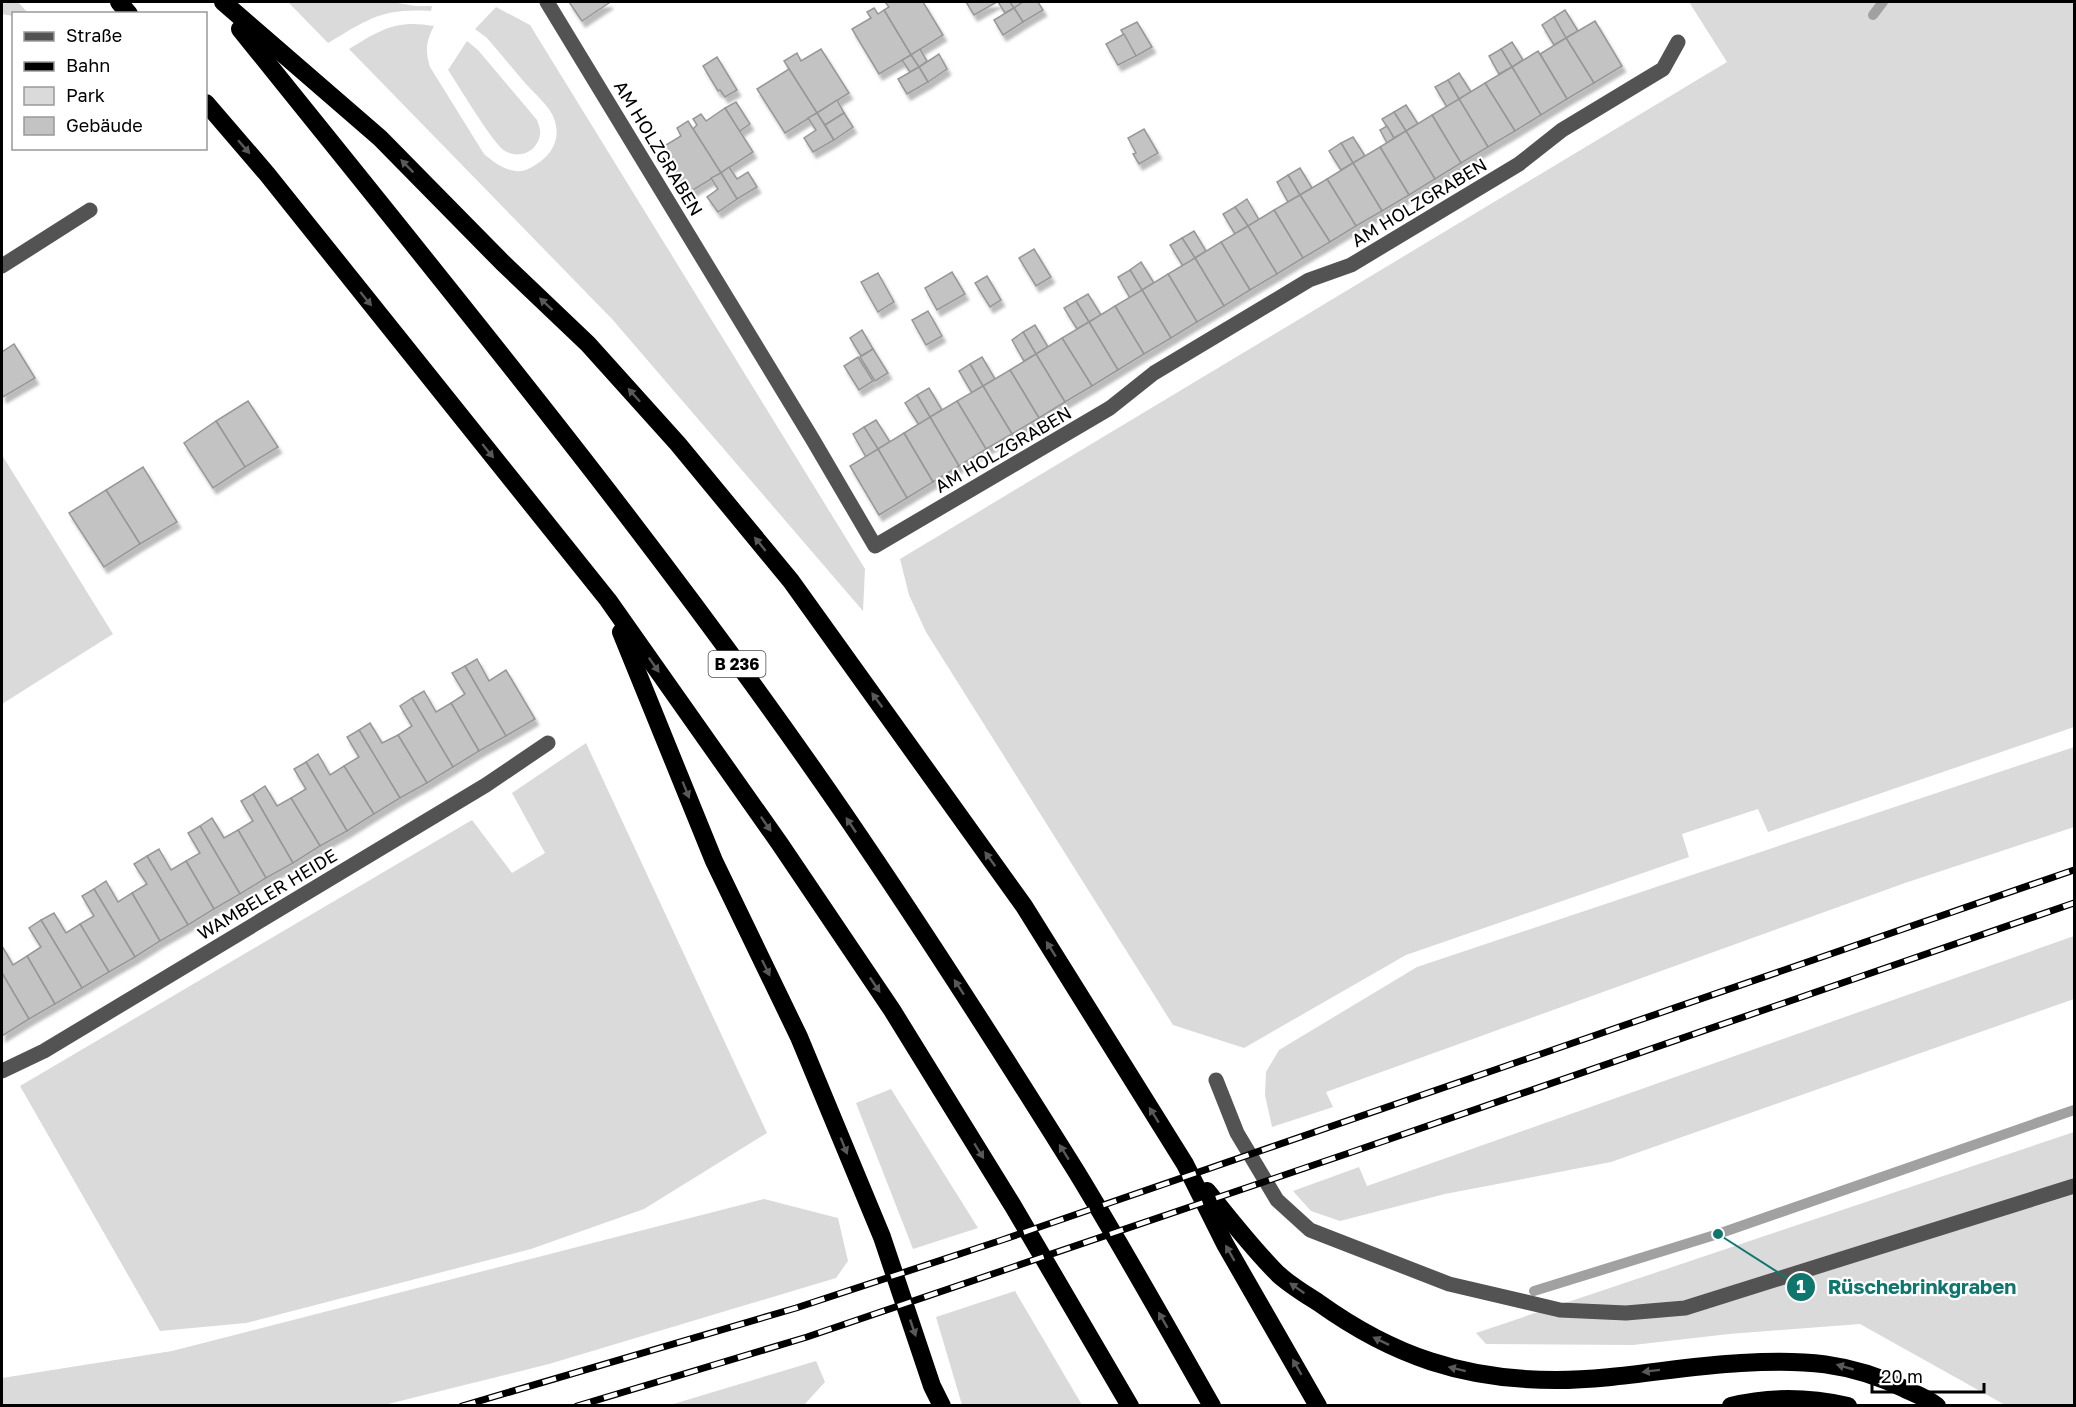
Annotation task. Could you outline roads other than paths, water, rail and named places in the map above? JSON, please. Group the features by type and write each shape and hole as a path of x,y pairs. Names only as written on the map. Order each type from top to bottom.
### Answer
{"highway":[{"path":"220,2 380,138 503,263 588,344 678,444 791,581 1024,906 1185,1164 1225,1244 1318,1406"},
{"name":"B 236","path":"220,2 567,435 645,538 837,804 960,988 1077,1174 1212,1406"},
{"path":"207,104 267,174 608,600 780,844 892,1010 1013,1206 1130,1406"},
{"path":"608,600 714,861 804,1048 882,1238 932,1386 942,1406"},
{"path":"1185,1164 1248,1242 1280,1276 1345,1322 1377,1340 1418,1358 1463,1371 1496,1376 1557,1380 1754,1362 1833,1364 1885,1379 1937,1406"},
{"path":"932,1386 934,1406"},
{"path":"1731,1406 1753,1400 1781,1398 1814,1400 1848,1406"}],"street":[{"name":"AM HOLZGRABEN","path":"547,2 875,546 1110,408 1154,373 1309,280 1351,265 1519,164 1562,130 1663,69 1678,42"},
{"path":"2,266 90,210"},
{"name":"WAMBELER HEIDE","path":"2,1071 45,1051 476,791 549,743"},
{"path":"1216,1080 1237,1133 1277,1200 1310,1230 1449,1284 1560,1310 1626,1313 1685,1308 2074,1186"}],"waterway":[{"path":"1873,15 1883,2"},
{"path":"1534,1291 1718,1234 2074,1110"}],"railway":[{"path":"462,1406 796,1308 1002,1240 2074,870"},
{"path":"577,1406 807,1337 2074,903"}],"place":[{"name":"Rüschebrinkgraben","path":"1718,1234"}]}
